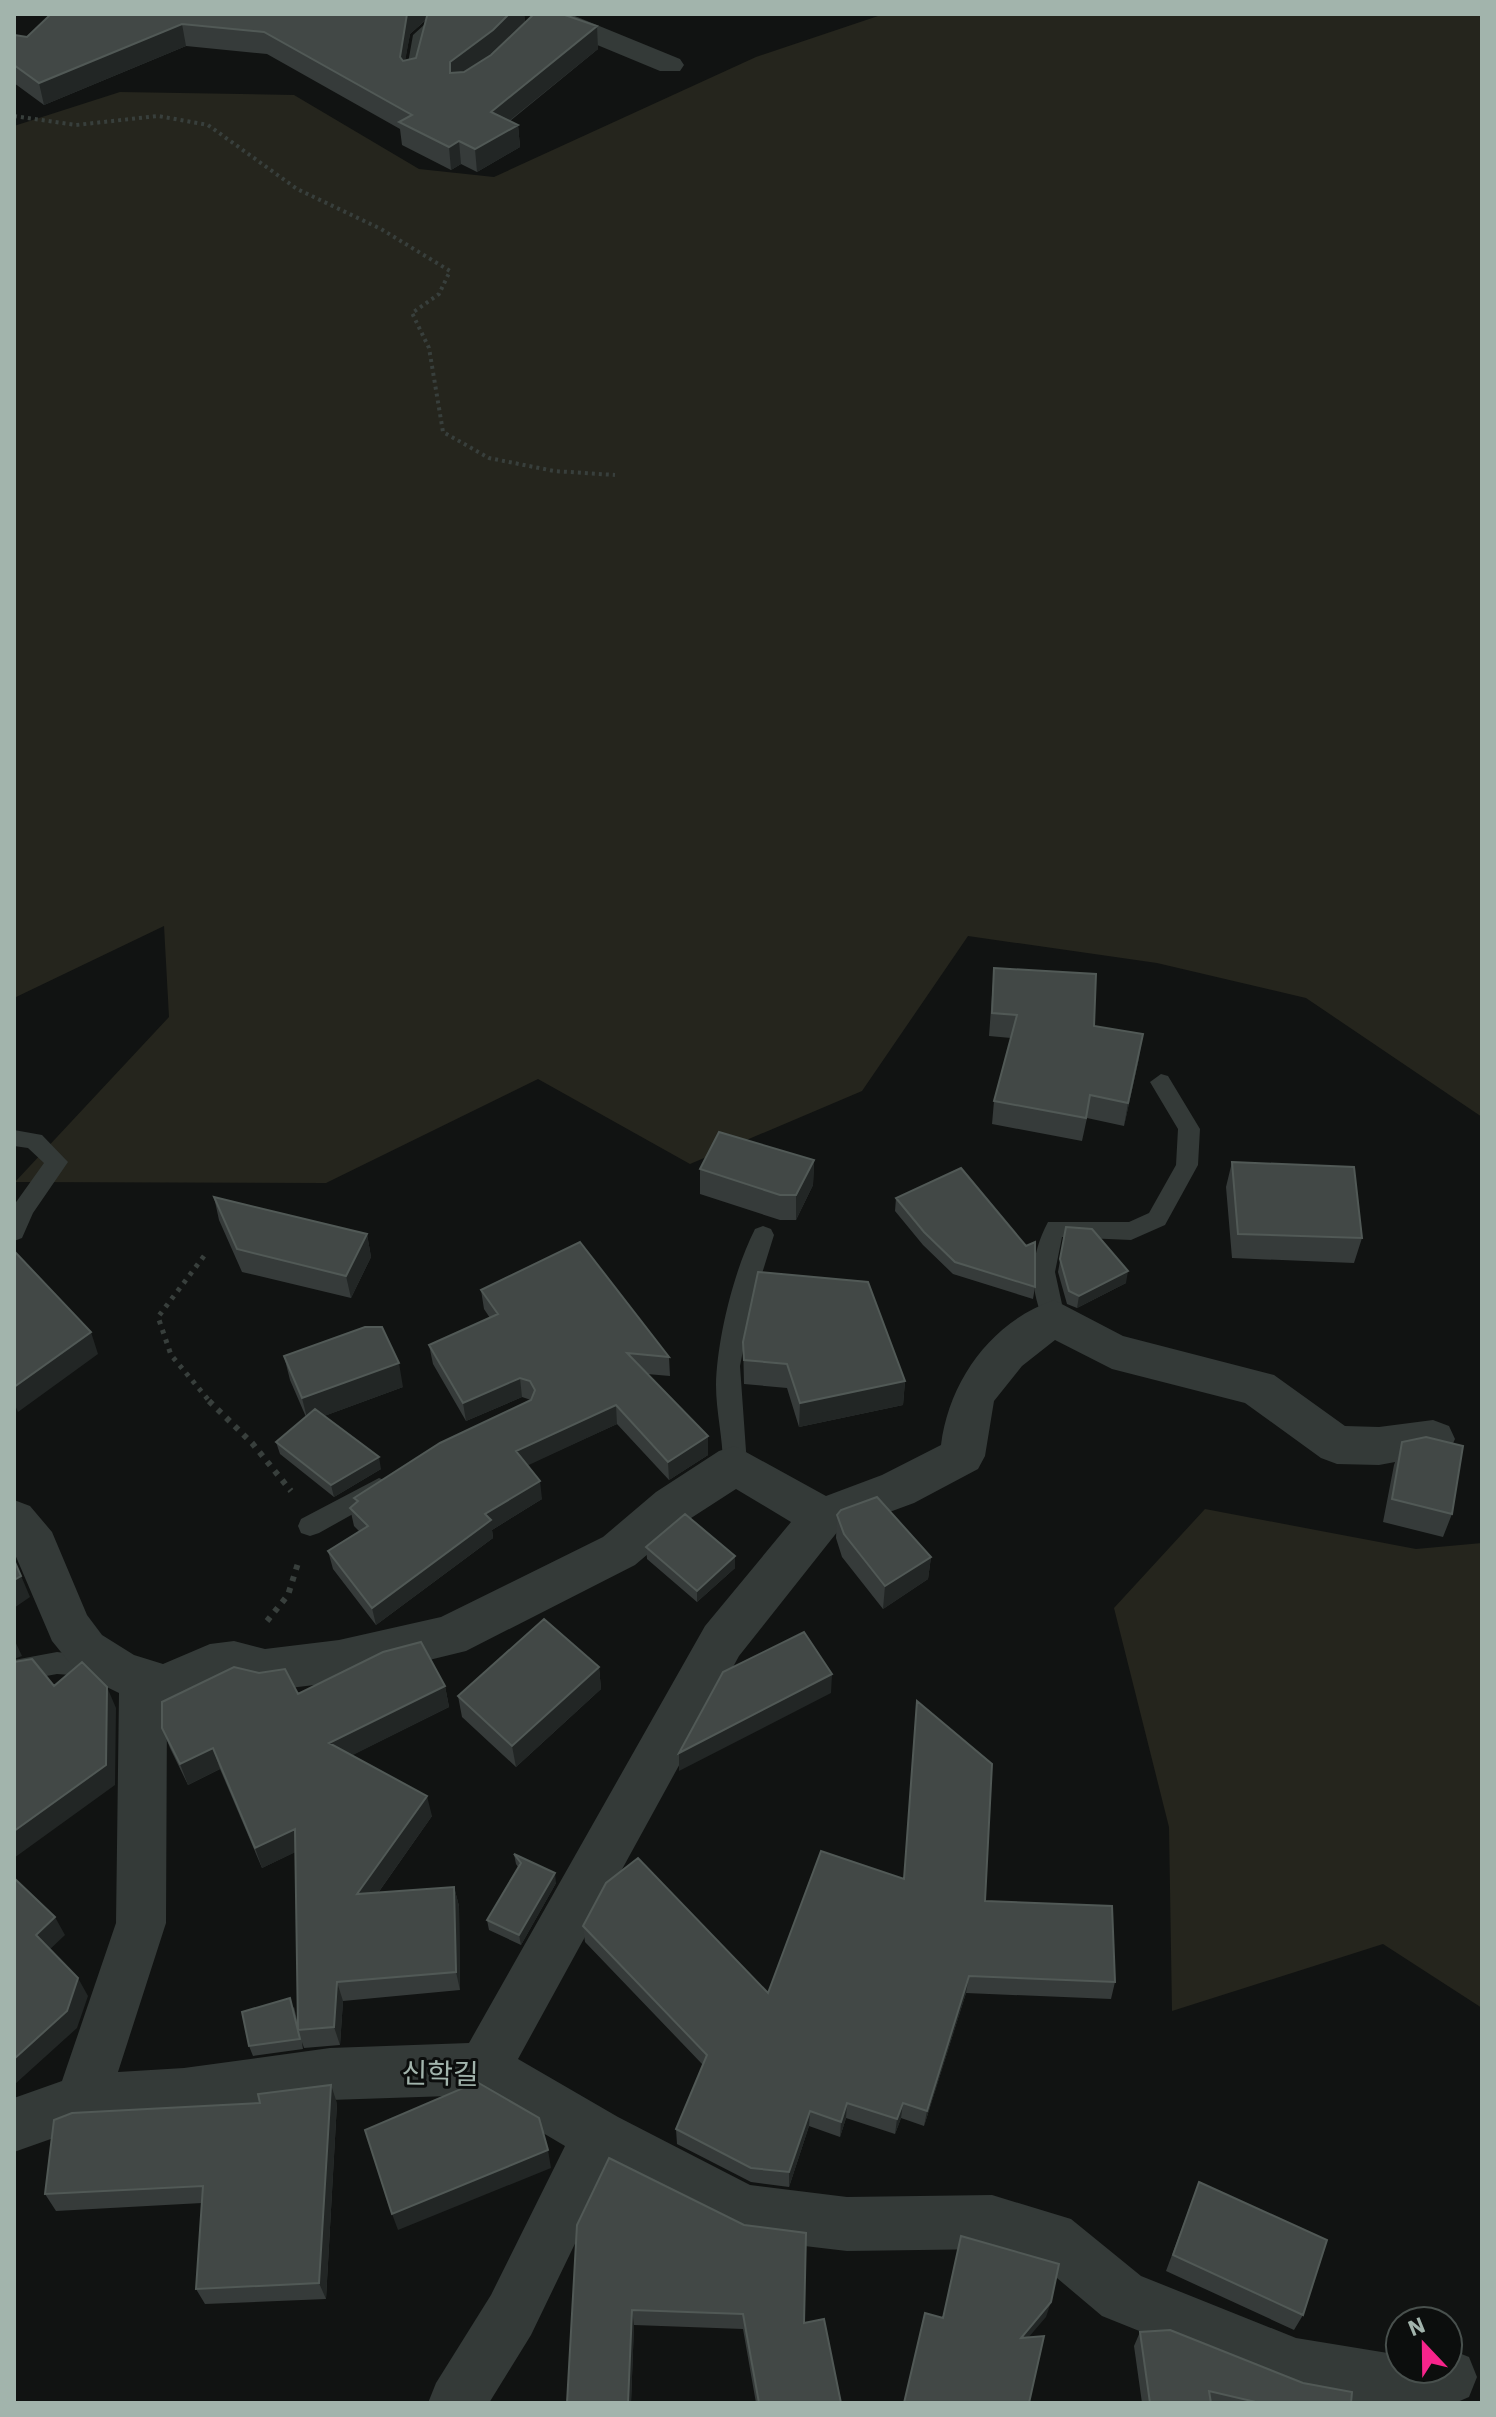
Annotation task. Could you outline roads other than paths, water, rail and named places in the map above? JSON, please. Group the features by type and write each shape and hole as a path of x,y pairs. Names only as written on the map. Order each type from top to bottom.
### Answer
{"street":[{"path":"543,17 670,65"},
{"path":"484,2069 722,1641 822,1517 898,1489 962,1456 971,1403 992,1369 1039,1327 1054,1318 1112,1351 1258,1388 1337,1445 1379,1446 1433,1439"},
{"path":"14,1520 24,1528 43,1560 78,1642 127,1674 165,1686 210,1665 234,1662 265,1670 339,1661 449,1636 619,1551 672,1506 735,1465 822,1517"},
{"path":"82,2101 141,1923 127,1674"},
{"name":"신학길","path":"14,2125 82,2101 184,2094 330,2074 484,2069 599,2136 745,2212 847,2224 992,2222 1052,2238 1122,2296 1296,2366 1384,2380"},
{"path":"467,2400 599,2136"}],"lane":[{"path":"410,77 420,35 444,14"},
{"path":"1054,1318 1043,1288 1045,1247 1056,1228 1131,1231 1157,1219 1187,1165 1189,1129 1161,1082"},
{"path":"14,1138 34,1141 57,1162 23,1209 14,1232"},
{"path":"735,1465 736,1442 728,1385 737,1331 763,1235"},
{"path":"310,1526 399,1475"},
{"path":"14,1671 47,1665 127,1674"},
{"path":"14,1684 47,1665"}]}
